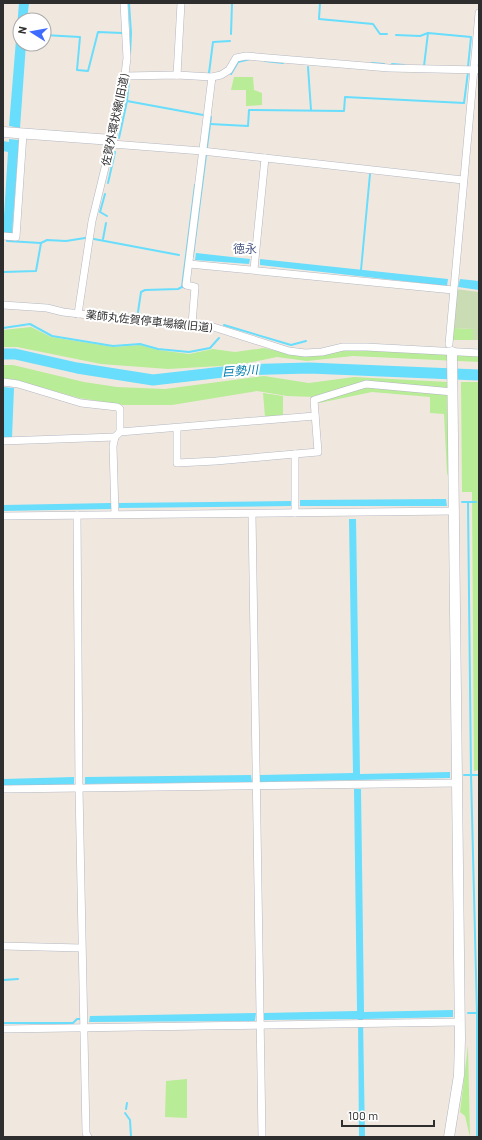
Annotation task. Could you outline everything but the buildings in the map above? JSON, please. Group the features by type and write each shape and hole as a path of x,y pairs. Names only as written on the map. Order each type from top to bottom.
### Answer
{"street":[{"name":"佐賀外環状線(旧道)","path":"78,314 92,221 112,142 125,76 127,58 124,3"},
{"path":"177,75 181,3"},
{"path":"449,1137 458,1075 460,1022 455,511 451,348 454,278 463,180 476,70 479,13"},
{"path":"125,76 221,76 229,70 236,58 246,56 389,68 476,70"},
{"path":"192,324 195,287 186,285 212,77"},
{"path":"5,132 202,151 463,180"},
{"path":"6,236 16,237 22,134"},
{"path":"254,265 265,158"},
{"path":"189,264 254,265 453,290"},
{"path":"3,305 47,308 78,314"},
{"name":"薬師丸佐賀停車場線(旧道)","path":"78,314 192,324 222,329 289,351 305,353 322,352 343,347 451,348 479,353"},
{"path":"3,382 18,384 81,403 116,407 120,409 118,434 114,446 114,509"},
{"path":"177,429 177,463 318,452 314,400 366,384 453,392"},
{"path":"3,441 118,434 315,416"},
{"path":"295,454 295,513"},
{"path":"3,516 77,514 114,509 252,514 455,511"},
{"path":"77,514 81,948 86,1134 88,1137"},
{"path":"252,514 262,1137"},
{"path":"3,789 79,783 256,781 357,784 458,783"},
{"path":"3,946 81,948"},
{"path":"3,1029 84,1021 260,1019 356,1024 460,1022"}],"green space":[{"path":"234,77 253,77 254,90 262,93 262,105 246,106 246,90 231,90"},
{"path":"456,289 479,292 479,340 473,340 473,329 453,328"},
{"path":"31,327 51,337 114,347 140,345 158,350 189,354 213,349 235,352 264,348 294,355 322,355 346,349 479,356 479,362 353,356 307,361 277,357 238,365 168,369 101,364 17,347 3,347 3,330"},
{"path":"453,328 473,329 473,340 452,340"},
{"path":"3,365 13,365 84,382 117,387 165,389 264,376 309,383 354,377 448,382 451,484 447,473 444,414 430,413 430,397 372,392 319,403 314,397 287,396 257,391 172,405 123,405 79,398 12,379 3,379"},
{"path":"461,382 479,382 479,770 474,771 472,492 462,492"},
{"path":"263,393 283,396 283,417 265,417"},
{"path":"468,1045 470,1137 465,1116 460,1112"},
{"path":"187,1079 187,1118 165,1117 166,1081"}],"water":[{"path":"19,3 29,3 28,12 18,12"},
{"path":"15,52 25,52 20,128 9,126"},
{"path":"9,139 19,140 12,234 3,232 8,152 3,151 3,141 9,142"},
{"path":"196,253 250,259 249,264 195,260"},
{"path":"260,259 448,279 447,286 260,265"},
{"path":"460,279 479,281 479,290 458,287"},
{"path":"3,387 14,388 12,438 3,438"},
{"path":"446,499 447,506 300,506 300,500"},
{"path":"291,501 291,506 119,508 119,503"},
{"path":"111,503 111,509 3,511 3,505"},
{"path":"349,519 356,519 360,774 450,772 450,778 260,782 260,775 353,773"},
{"path":"251,775 252,782 85,784 85,777"},
{"path":"74,777 74,785 3,786 3,779"},
{"path":"354,789 361,789 364,1012 453,1010 453,1017 363,1019 365,1137 359,1137 358,1019 264,1020 264,1013 357,1011"},
{"path":"256,1013 255,1021 89,1022 90,1016"}],"waterway":[{"path":"129,3 131,33 130,54"},
{"path":"231,34 232,3"},
{"path":"320,3 319,19 373,24 380,34 387,34"},
{"path":"52,35 80,37 77,70 88,71 98,32 122,33"},
{"path":"396,35 420,36 428,33"},
{"path":"424,66 428,33 471,37 468,67"},
{"path":"209,73 213,42 230,41"},
{"path":"231,74 238,62 250,59"},
{"path":"265,61 283,63"},
{"path":"372,63 384,64"},
{"path":"392,64 404,65"},
{"path":"308,67 311,110"},
{"path":"210,124 248,126 249,110 344,111 345,97 464,103 468,72"},
{"path":"119,138 127,101 129,80"},
{"path":"127,101 203,115"},
{"path":"207,147 211,117"},
{"path":"108,183 115,152"},
{"path":"193,256 206,155"},
{"path":"361,270 370,174"},
{"path":"138,312 141,292 145,290 178,289 182,287 195,185"},
{"path":"105,194 100,212 107,216"},
{"path":"103,239 106,223"},
{"path":"3,272 36,271 41,243 47,240 66,241 85,238"},
{"path":"7,239 7,241 41,243"},
{"path":"94,239 179,255"},
{"path":"3,328 30,324 52,336 113,346 140,344 158,349 189,352 210,348 219,338"},
{"path":"224,325 291,345 306,341"},
{"name":"巨勢川","path":"3,354 15,354 77,368 153,380 241,370 309,368 479,375"},
{"path":"462,502 468,502 471,775 477,1013 477,1137"},
{"path":"468,502 476,502"},
{"path":"464,775 479,775"},
{"path":"3,980 18,979"},
{"path":"468,1013 479,1013"},
{"path":"3,1023 73,1023 77,1019 81,1019"},
{"path":"126,1109 127,1103"},
{"path":"125,1113 130,1120 131,1137"}],"district":[{"name":"徳永","path":"245,249"}]}
